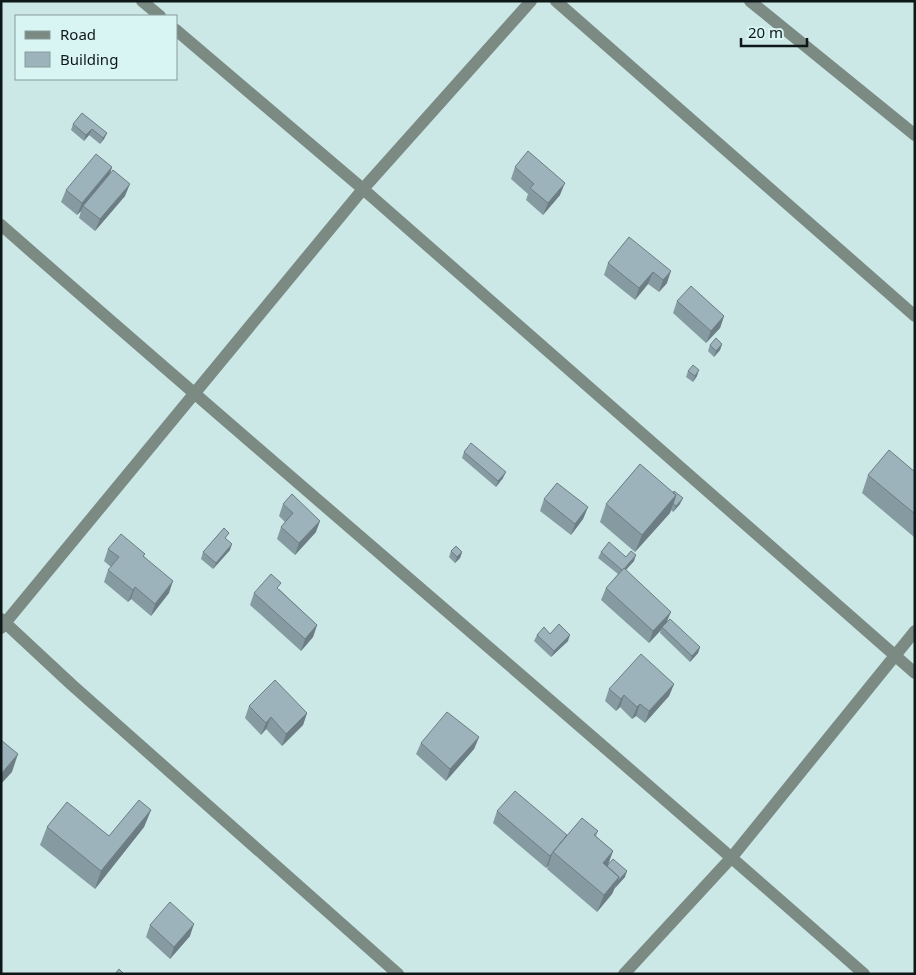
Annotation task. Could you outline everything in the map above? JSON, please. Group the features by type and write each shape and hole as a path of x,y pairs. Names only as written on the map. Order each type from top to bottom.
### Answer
{"street":[{"path":"142,1 159,15"},
{"path":"398,974 3,624 363,189 531,1"},
{"path":"556,1 915,316"},
{"path":"750,1 915,135"},
{"path":"178,32 363,189 915,672"},
{"path":"1,225 194,394 732,857 864,974"},
{"path":"624,974 732,857 915,631"}],"building":[{"path":"82,113 107,133 103,138 92,129 86,135 73,124"},
{"path":"528,151 565,183 548,203 530,188 534,184 515,167"},
{"path":"96,154 112,167 82,203 66,190"},
{"path":"113,170 130,184 100,219 83,206"},
{"path":"629,237 671,271 663,280 653,272 639,288 608,263"},
{"path":"691,286 724,316 711,331 677,301"},
{"path":"716,338 722,344 716,351 710,345"},
{"path":"693,365 699,370 695,376 688,371"},
{"path":"471,443 506,472 498,481 464,452"},
{"path":"889,450 915,472 915,514 868,475"},
{"path":"640,464 676,495 642,535 606,504"},
{"path":"557,483 588,507 575,524 544,499"},
{"path":"674,491 683,498 676,506 673,504 676,495 673,493"},
{"path":"292,494 320,521 299,543 281,527 293,513 283,504"},
{"path":"224,528 229,533 225,538 232,544 216,563 203,552"},
{"path":"121,534 145,554 143,556 173,581 155,604 135,587 133,590 108,570 119,557 108,549"},
{"path":"609,542 626,557 631,551 636,555 624,569 622,570 601,552"},
{"path":"456,546 462,552 457,557 451,551"},
{"path":"624,568 671,612 653,631 606,588"},
{"path":"271,574 281,583 277,588 317,625 305,639 254,593"},
{"path":"670,619 700,647 692,656 662,627"},
{"path":"559,624 570,635 554,651 537,635 544,627 550,634"},
{"path":"641,654 674,684 649,711 640,704 637,707 624,695 621,699 609,689"},
{"path":"275,680 307,713 286,734 271,717 266,723 249,706"},
{"path":"447,712 479,737 450,769 421,743"},
{"path":"1,740 18,754 1,774"},
{"path":"515,791 567,835 550,856 497,811"},
{"path":"139,800 151,810 101,871 47,827 67,802 109,836"},
{"path":"582,818 598,831 594,835 613,851 603,863 619,877 604,895 553,852"},
{"path":"613,859 627,871 617,882 619,877 607,866"},
{"path":"170,902 194,924 174,947 150,925"},
{"path":"119,969 124,974 115,974"}]}
